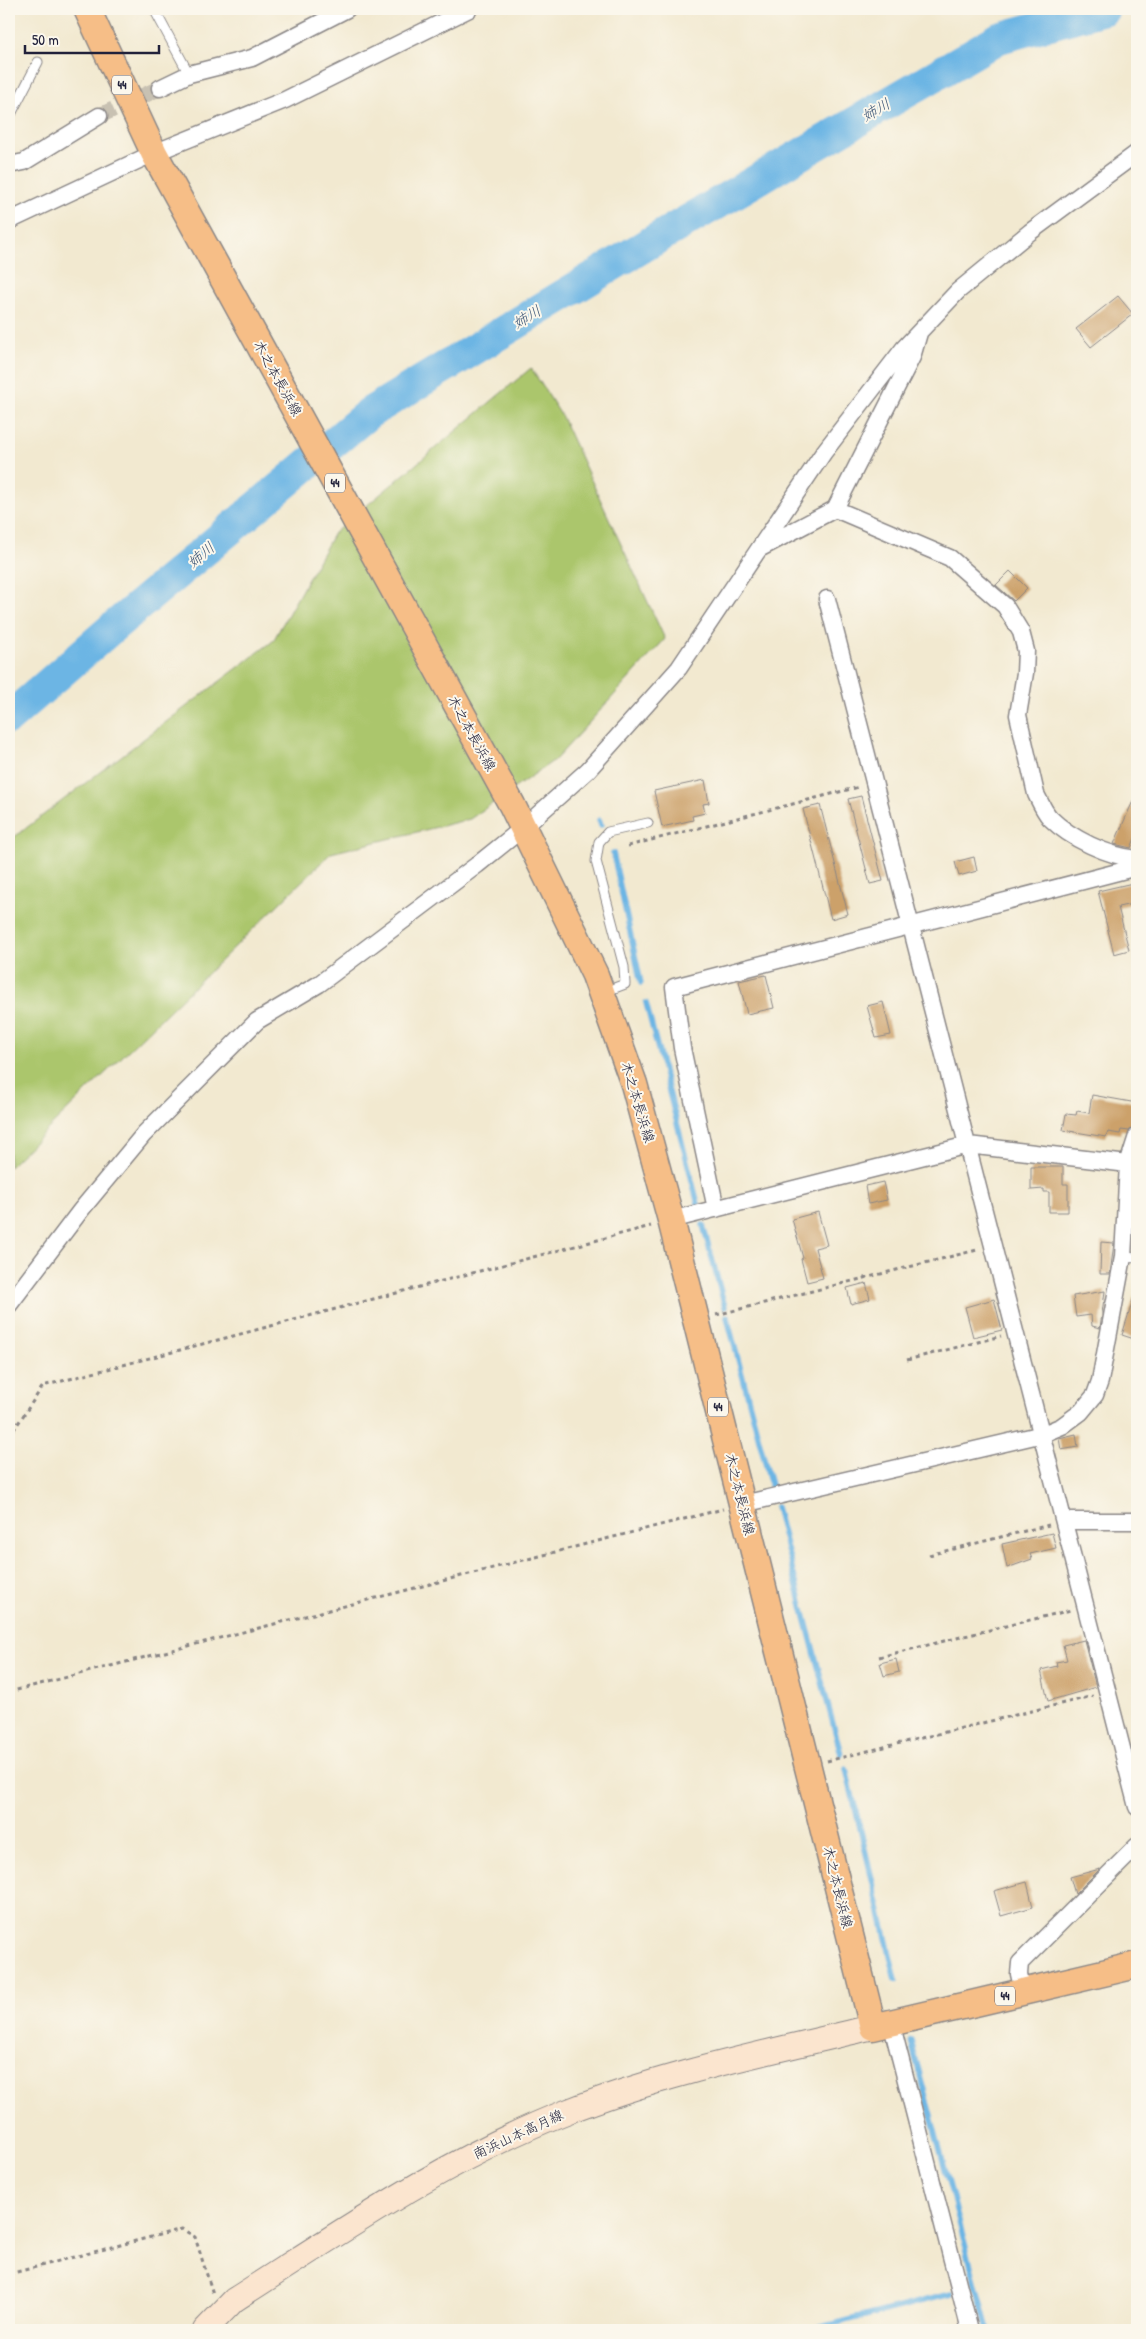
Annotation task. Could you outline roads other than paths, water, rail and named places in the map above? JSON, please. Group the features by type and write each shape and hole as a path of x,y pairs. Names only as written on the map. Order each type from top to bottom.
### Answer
{"main road":[{"name":"木之本長浜線","path":"88,9 156,156 512,805 595,975 634,1084 671,1220 743,1504 882,2024"},
{"name":"44","path":"882,2024 1137,1966"},
{"name":"南浜山本高月線","path":"205,2330 226,2308 314,2249 457,2162 566,2112 680,2074 882,2024"}],"street":[{"path":"160,88 189,74 252,58 347,9"},
{"path":"9,221 285,100 469,9"},
{"path":"9,165 24,162 99,116"},
{"path":"9,1305 81,1210 144,1134 257,1021 319,984 523,828 588,770 679,668 830,444 883,372 921,329 958,291 1030,232 1137,153"},
{"path":"757,550 835,509 912,358 921,329"},
{"path":"835,509 950,558 1005,606 1021,632 1026,651 1025,673 1018,715 1036,794 1042,806 1049,817 1070,833 1102,850 1137,859"},
{"path":"827,599 1137,1807"},
{"path":"716,1209 682,1048 674,987 1137,866"},
{"path":"743,1504 1042,1434 1071,1421 1081,1412 1095,1394 1100,1382 1130,1258 1133,1164 1137,1136"},
{"path":"671,1220 968,1145 1133,1164"},
{"path":"1064,1521 1137,1520"},
{"path":"1023,1991 1019,1974 1020,1963 1137,1846"},
{"path":"882,2024 970,2330"}],"lane":[{"path":"154,9 189,74"},
{"path":"9,118 38,62"},
{"path":"602,993 625,984 624,967 596,861 599,842 608,832 648,822"}],"waterway":[{"name":"姉川","path":"9,718 112,628 369,413 646,245 999,38 1104,9"},
{"path":"599,820 601,825"},
{"path":"613,853 641,983"},
{"path":"646,1003 698,1204"},
{"path":"703,1225 725,1307"},
{"path":"727,1317 772,1489"},
{"path":"776,1507 841,1754"},
{"path":"846,1769 896,1980"},
{"path":"911,2041 988,2330"},
{"path":"810,2330 951,2294"}],"tunnel":[{"path":"99,116 160,88"}]}
